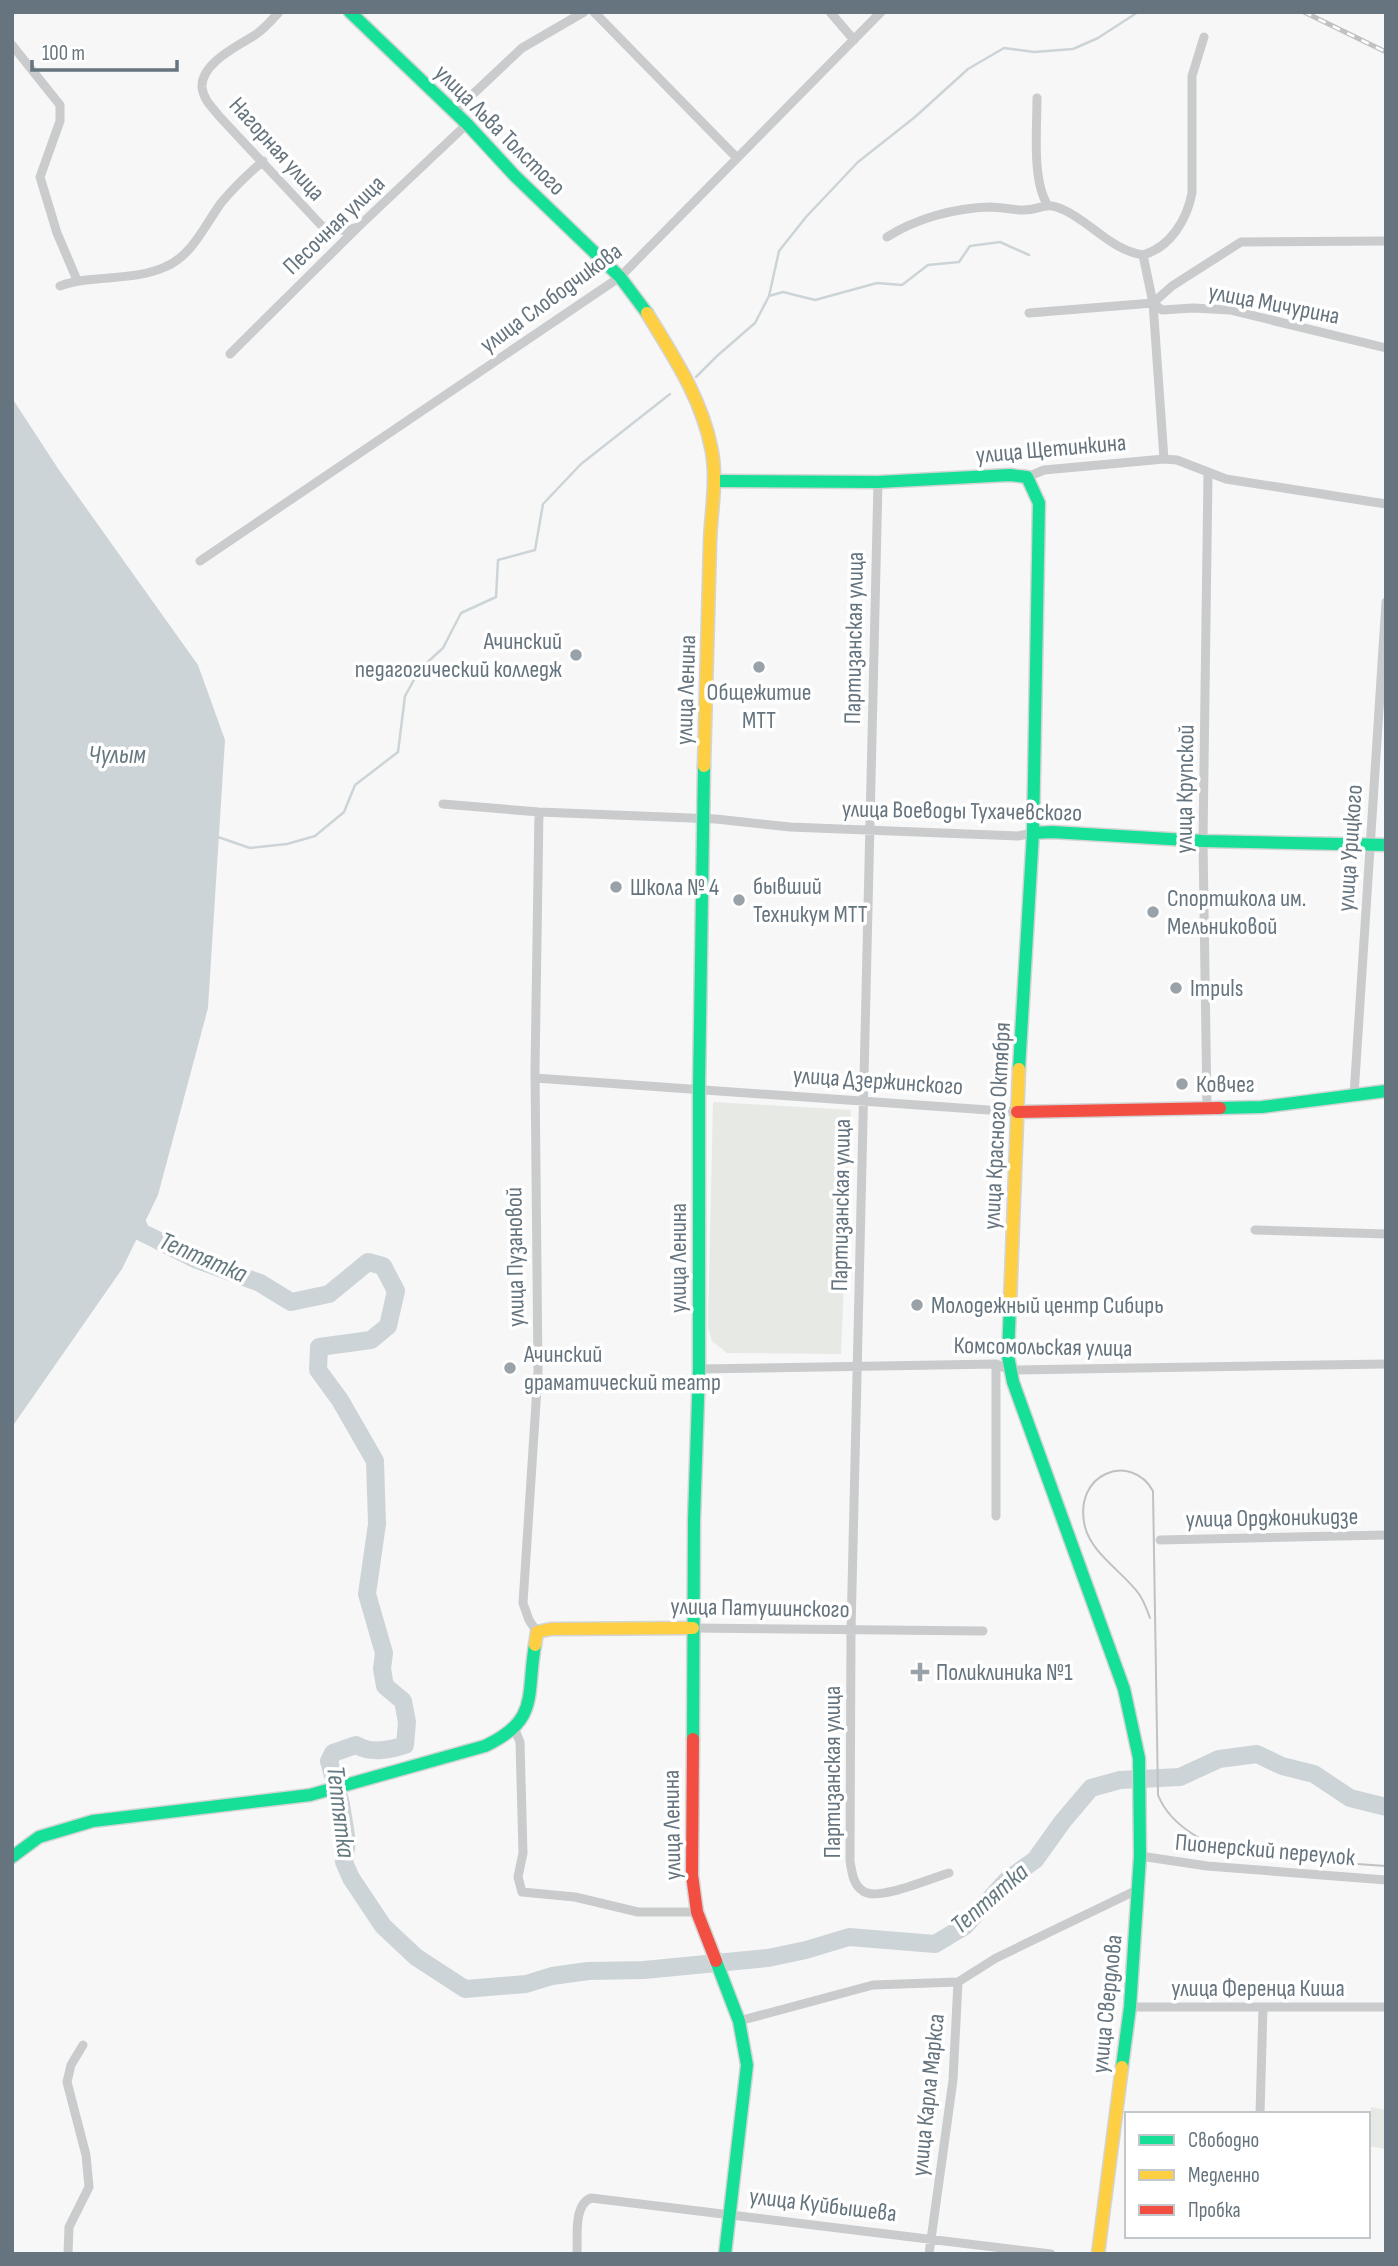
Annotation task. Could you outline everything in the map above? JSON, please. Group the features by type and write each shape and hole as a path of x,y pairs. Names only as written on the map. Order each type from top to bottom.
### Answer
{"main road":[{"name":"улица Льва Толстого","path":"350,12 620,277"},
{"name":"улица Ленина","path":"620,277 646,312 690,384 708,429 714,481 710,533 703,819 692,1875 697,1912 738,2021 746,2050 747,2077 725,2254"},
{"name":"улица Щетинкина","path":"714,481 877,482 1010,475 1027,477"},
{"name":"улица Красного Октября","path":"1027,477 1039,503 1033,833 1017,1112 1008,1356 1010,1370 1124,1689 1139,1758"},
{"name":"улица Воеводы Тухачевского","path":"1033,833 1203,841 1386,845"},
{"name":"улица Дзержинского","path":"1017,1112 1262,1107 1386,1091"},
{"name":"улица Патушинского","path":"537,1632 551,1629 693,1628"},
{"path":"12,1857 39,1837 93,1821 310,1795 485,1746 507,1737 522,1720 530,1697 537,1632"},
{"name":"улица Свердлова","path":"1098,2254 1130,2007 1139,1889 1139,1758"}],"street":[{"name":"Нагорная улица","path":"279,12 255,35 233,47 208,71 202,84 204,96 321,225 326,229 341,231 358,227"},
{"path":"454,112 522,48 584,12"},
{"path":"594,12 737,158"},
{"path":"830,12 854,40"},
{"name":"улица Слободчикова","path":"200,561 620,277 881,12"},
{"path":"887,237 909,223 931,217 984,208 1024,211 1047,204 1066,211 1111,243 1143,255 1155,250 1173,234 1189,209 1192,193 1192,76 1204,37"},
{"path":"12,45 60,105 60,121 40,177 57,233 77,280"},
{"path":"1037,98 1040,188 1047,204"},
{"name":"Песочная улица","path":"230,354 467,124"},
{"path":"60,286 77,280 136,276 172,264 195,240 237,184 263,161"},
{"path":"1153,303 1172,286 1241,242 1386,242"},
{"path":"1143,255 1153,303 1164,459"},
{"name":"улица Мичурина","path":"1029,313 1153,303 1163,310 1194,307 1230,310 1386,348"},
{"name":"улица Щетинкина","path":"1027,477 1044,470 1164,459 1186,462 1226,479 1386,504"},
{"name":"улица Крупской","path":"1207,1107 1203,841 1208,473"},
{"name":"Партизанская улица","path":"877,482 851,1631 850,1861 857,1886 864,1893 872,1895 885,1894 949,1873"},
{"name":"улица Урицкого","path":"1354,1095 1386,602"},
{"name":"улица Воеводы Тухачевского","path":"443,804 870,831 1018,836 1033,833"},
{"name":"улица Пузановой","path":"537,1632 528,1620 523,1603 538,1372 535,1078 538,812"},
{"name":"улица Дзержинского","path":"535,1078 1017,1112"},
{"path":"1255,1230 1386,1234"},
{"path":"996,1364 996,1516"},
{"name":"Комсомольская улица","path":"699,1369 996,1364 1010,1370 1386,1364"},
{"name":"улица Орджоникидзе","path":"1160,1541 1386,1535"},
{"name":"улица Патушинского","path":"693,1628 983,1631"},
{"path":"515,1730 520,1742 523,1853 517,1877 522,1892 575,1897 638,1912 697,1912"},
{"name":"Пионерский переулок","path":"1140,1856 1207,1866 1386,1880"},
{"path":"738,2021 873,1985 958,1982 996,1958 1139,1889"},
{"name":"улица Карла Маркса","path":"929,2254 953,2080 958,1982"},
{"name":"улица Ференца Киша","path":"1130,2007 1386,2007"},
{"path":"1260,2112 1263,2008"},
{"path":"68,2254 69,2227 89,2187 86,2155 67,2082 71,2065 83,2045"},
{"name":"улица Куйбышева","path":"577,2254 580,2207 584,2201 591,2198 1051,2254"}],"shaded area":[{"path":"713,1102 851,1110 841,1354 727,1353 712,1341 708,1328"},
{"path":"1371,2107 1386,2110 1385,2149 1370,2146"}],"water":[{"name":"Чулым","path":"12,398 59,470 198,665 225,740 208,1008 158,1195 122,1269 12,1427"}],"waterway":[{"path":"696,377 755,323 769,296 779,251 806,217 858,162 915,117 968,69 1004,48 1034,52 1073,49 1098,38 1138,12"},
{"path":"769,296 783,292 815,300 877,283 902,285 928,265 959,262 970,246 1000,242 1029,255"},
{"path":"215,836 250,848 287,844 315,836 344,812 355,785 398,752 405,696 420,669 443,648 461,613 496,597 498,560 535,550 543,504 581,464 670,394"},
{"name":"Тептятка","path":"132,1212 141,1232 195,1259 260,1283 291,1302 329,1294 368,1262 383,1266 396,1291 388,1326 371,1340 319,1347 318,1370 340,1400 375,1461 377,1524 367,1594 384,1653 382,1669 385,1686 403,1701 407,1722 405,1745 387,1750 356,1745 333,1753 329,1761 341,1804 347,1842 344,1862 351,1878 383,1926 416,1957 465,1989 526,1984 552,1976 588,1971 644,1970 768,1958 849,1937 935,1944 965,1926 1008,1879 1035,1860 1091,1788 1120,1780 1180,1777 1219,1759 1257,1754 1282,1766 1314,1774 1350,1798 1386,1807"}],"tram line":[{"path":"1150,1618 1139,1594 1094,1546 1085,1527 1083,1508 1087,1493 1095,1481 1106,1474 1132,1472 1144,1479 1153,1491 1158,1795 1164,1807 1193,1835 1243,1856 1386,1866"}],"railway":[{"path":"1304,12 1386,52"}],"traffic: fast":[{"path":"350,12 620,277 647,313"},
{"path":"714,481 878,482 1010,475 1027,477 1039,503 1033,833 1019,1069"},
{"path":"693,1739 704,766"},
{"path":"1033,833 1203,841 1386,845"},
{"path":"1220,1108 1262,1107 1386,1091"},
{"path":"1010,1304 1008,1356 1013,1382 1124,1689 1139,1758 1140,1856 1130,2007 1122,2067"},
{"path":"12,1857 39,1837 93,1821 310,1795 485,1746 503,1736 523,1716 530,1693 535,1645"},
{"path":"716,1961 739,2021 747,2065 725,2254"}],"traffic: slow":[{"path":"647,313 693,394 706,429 713,459 704,766"},
{"path":"1010,1304 1019,1069"},
{"path":"535,1645 537,1632 551,1629 693,1628"},
{"path":"1098,2254 1122,2067"}],"traffic: jam":[{"path":"1017,1112 1220,1108"},
{"path":"693,1739 692,1875 697,1912 716,1961"}],"place":[{"name":"Ачинский педагогический колледж","path":"576,655"},
{"name":"Общежитие МТТ","path":"759,667"},
{"name":"Школа № 4","path":"616,887"},
{"name":"бывший Техникум МТТ","path":"739,900"},
{"name":"Спортшкола им. Мельниковой","path":"1153,912"},
{"name":"Impuls","path":"1176,988"},
{"name":"Ковчег","path":"1182,1084"},
{"name":"Молодежный центр Сибирь","path":"917,1305"},
{"name":"Ачинский драматический театр","path":"510,1368"},
{"name":"Поликлиника №1","path":"920,1672"}]}
